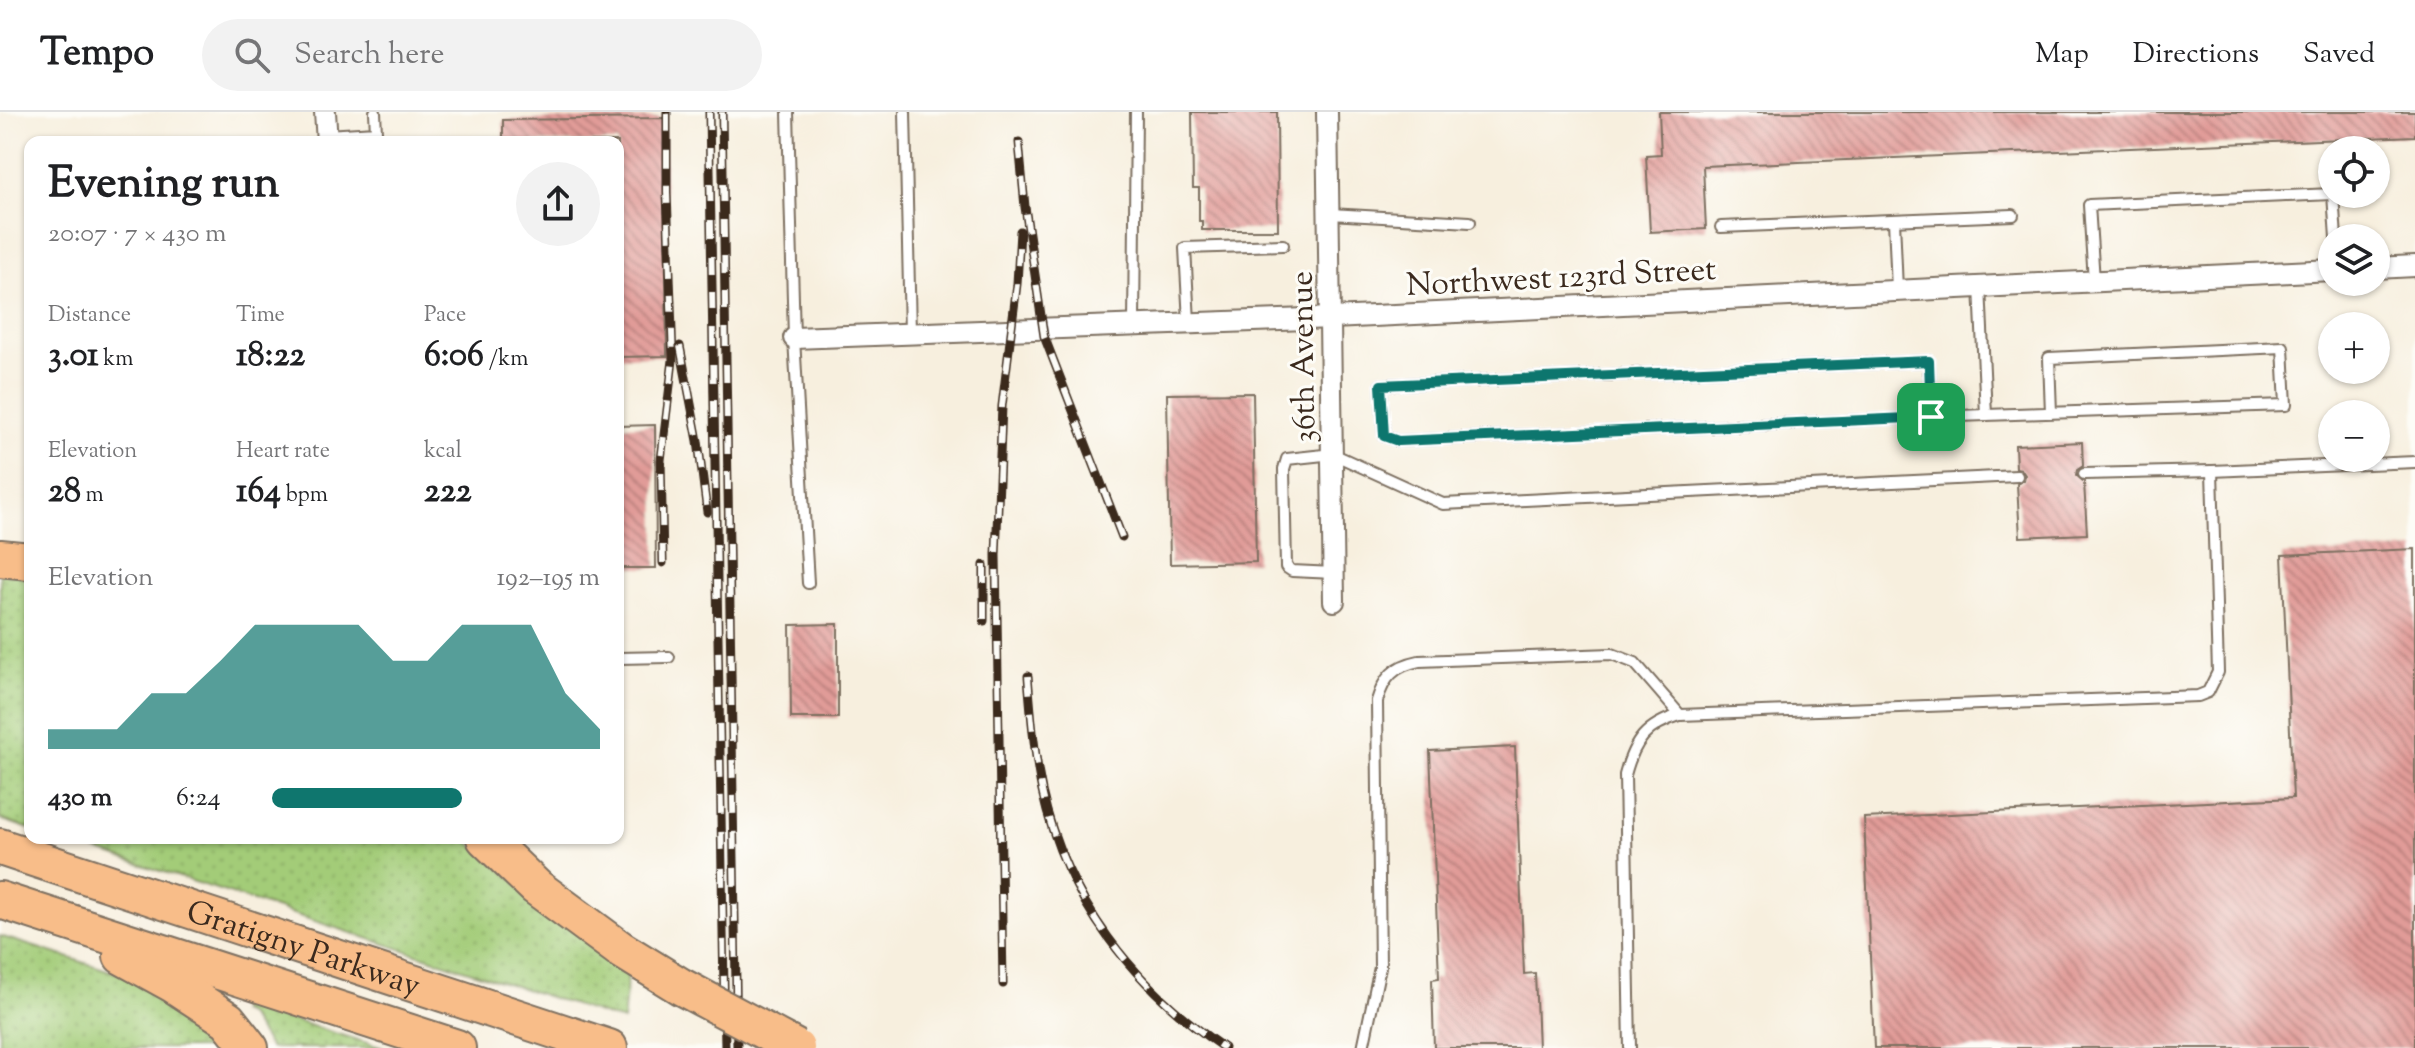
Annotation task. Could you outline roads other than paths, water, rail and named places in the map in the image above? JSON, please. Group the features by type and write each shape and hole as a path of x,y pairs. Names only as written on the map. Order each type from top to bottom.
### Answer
{"highway":[{"path":"0,558 24,560"},
{"path":"491,844 536,887 620,949 680,986 796,1048"},
{"name":"Gratigny Parkway","path":"0,847 609,1048"},
{"name":"Gratigny Parkway","path":"0,900 457,1048"},
{"path":"44,914 173,984 228,1020 250,1048"}],"street":[{"path":"325,112 327,136"},
{"name":"36th Avenue","path":"1327,112 1334,601"},
{"path":"2390,267 2415,266"},
{"name":"Northwest 123rd Street","path":"794,338 1332,318 2318,271"}],"lane":[{"path":"343,136 376,132 375,112"},
{"path":"788,112 794,338 808,583"},
{"path":"905,112 910,333"},
{"path":"1134,325 1136,112"},
{"path":"2094,281 2089,205 2318,195"},
{"path":"1330,214 1470,222"},
{"path":"1721,227 2013,215"},
{"path":"1894,220 1897,290"},
{"path":"1189,322 1185,248 1283,245"},
{"path":"1980,286 1986,415"},
{"path":"1931,417 1929,361 1381,385 1384,436 1398,441 2286,405 2283,347 2049,358 2051,413"},
{"path":"1334,573 1292,571 1286,567 1284,469 1287,459 1333,454 1443,504 2017,476"},
{"path":"2084,474 2415,462"},
{"path":"1630,1048 1625,775 1636,745 1645,733 1657,722 1680,715 2198,696 2208,692 2218,672 2212,471"},
{"path":"1363,1048 1380,967 1377,701 1386,677 1395,668 1419,661 1612,654 1635,663 1680,715"},
{"path":"624,658 669,657"}],"railway":[{"path":"663,563 661,460 673,360 667,112"},
{"path":"709,112 725,1048"},
{"path":"722,112 737,1048"},
{"path":"1019,142 1044,336 1122,537"},
{"path":"1003,984 996,555 1002,406 1017,284 1020,231"},
{"path":"680,346 698,441 707,512"},
{"path":"984,565 984,621"},
{"path":"1028,676 1042,791 1053,831 1086,904 1133,968 1191,1024 1224,1048"}]}
